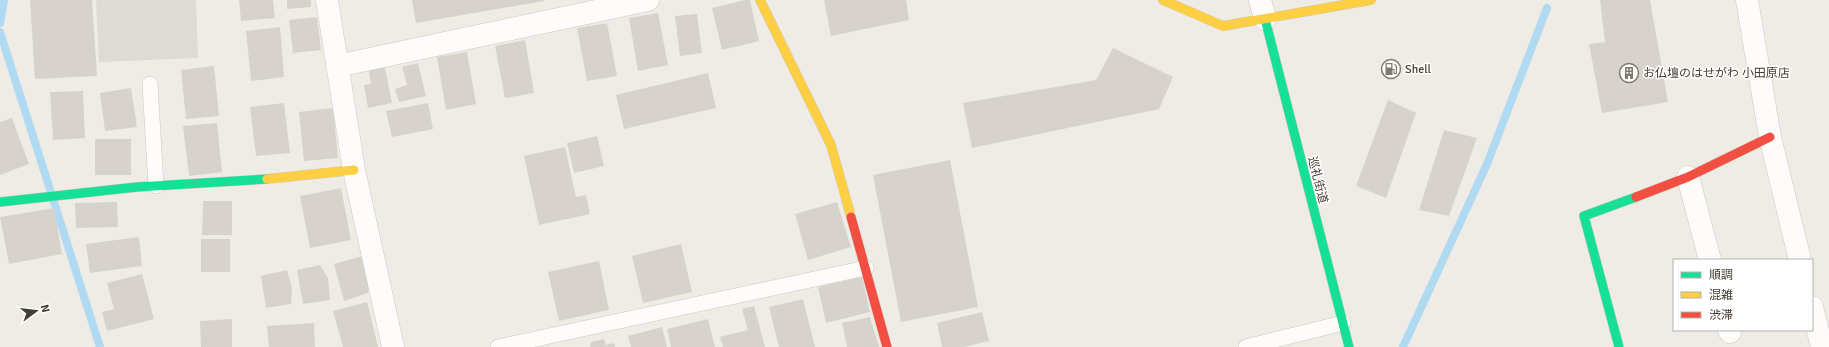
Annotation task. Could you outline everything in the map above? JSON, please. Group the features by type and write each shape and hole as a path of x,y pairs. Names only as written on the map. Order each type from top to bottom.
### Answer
{"main road":[{"path":"760,0 805,89 831,145 887,347"},
{"path":"1163,0 1223,26 1263,9 1371,0"},
{"name":"巡礼街道","path":"1263,9 1349,347"},
{"path":"1619,347 1584,216 1688,177 1770,137"},
{"path":"0,202 40,196 156,186 302,177 354,170"}],"street":[{"path":"327,0 354,170 393,347"},
{"path":"337,66 648,0"},
{"path":"1747,0 1770,137 1800,259"},
{"path":"1688,177 1710,259"},
{"path":"1813,311 1822,347"}],"lane":[{"path":"150,84 156,186"},
{"path":"498,347 866,268"},
{"path":"1246,347 1343,323"}],"shaded area":[{"path":"96,0 196,0 198,58 99,62"}],"building":[{"path":"30,0 92,0 97,76 35,79"},
{"path":"239,0 273,0 275,18 241,21"},
{"path":"287,0 311,0 311,7 287,9"},
{"path":"412,0 544,0 544,1 416,23"},
{"path":"750,0 759,41 722,50 712,8"},
{"path":"824,0 906,0 909,20 831,36"},
{"name":"お仏壇のはせがわ 小田原店","path":"1600,0 1650,0 1668,102 1602,113 1589,44 1605,42"},
{"path":"658,13 668,65 638,71 629,18"},
{"path":"697,14 702,53 680,56 675,16"},
{"path":"317,17 321,50 293,53 289,20"},
{"path":"607,23 617,76 587,81 577,28"},
{"path":"280,27 284,77 251,81 246,31"},
{"path":"525,40 534,93 505,98 495,46"},
{"path":"1113,48 1173,77 1159,109 972,148 963,103 1096,80"},
{"path":"467,52 476,104 446,110 437,57"},
{"path":"384,63 392,103 368,108 364,85 371,84 368,66"},
{"path":"418,63 426,96 399,102 395,89 407,85 402,67"},
{"path":"214,66 219,116 186,119 181,70"},
{"path":"708,73 716,108 624,129 616,95"},
{"path":"131,88 137,127 105,131 100,93"},
{"path":"83,91 85,138 53,140 50,92"},
{"path":"1388,100 1416,113 1386,198 1356,186"},
{"path":"284,103 290,153 256,156 250,107"},
{"path":"428,103 433,129 392,137 386,111"},
{"path":"333,108 338,158 304,161 299,112"},
{"path":"12,118 29,164 0,175 0,122"},
{"path":"217,123 222,172 189,176 183,126"},
{"path":"1444,130 1477,138 1449,216 1419,210"},
{"path":"597,136 604,166 574,173 567,143"},
{"path":"95,139 131,139 131,175 95,175"},
{"path":"565,147 576,197 586,195 590,214 539,225 524,156"},
{"path":"950,160 978,307 901,322 873,175"},
{"path":"341,188 351,240 310,248 300,196"},
{"path":"203,201 232,201 232,235 202,235"},
{"path":"117,202 118,227 76,228 75,203"},
{"path":"837,202 851,247 808,260 795,214"},
{"path":"54,208 62,254 9,264 0,217"},
{"path":"139,237 142,266 90,273 86,244"},
{"path":"201,239 230,239 230,272 201,272"},
{"path":"681,244 692,292 643,303 632,256"},
{"path":"363,256 370,287 368,293 344,301 334,264"},
{"path":"599,261 609,310 559,321 548,272"},
{"path":"320,265 328,278 330,300 303,304 297,270"},
{"path":"287,270 292,288 291,304 266,308 261,276"},
{"path":"142,274 154,319 107,331 102,312 114,309 107,283"},
{"path":"862,277 870,312 826,323 818,287"},
{"path":"803,299 815,347 779,347 769,307"},
{"path":"367,302 378,347 343,347 333,311"},
{"path":"754,306 765,347 723,347 720,337 748,330 742,309"},
{"path":"982,312 989,341 964,347 942,347 937,323"},
{"path":"870,317 879,347 847,347 842,323"},
{"path":"232,319 232,347 201,347 200,321"},
{"path":"708,319 715,347 671,347 667,329"},
{"path":"314,323 315,347 269,347 267,326"},
{"path":"662,327 667,347 631,347 628,336"},
{"path":"604,339 606,345 614,343 615,347 590,347 591,342"}],"waterway":[{"path":"0,23 4,0"},
{"path":"1403,347 1487,164 1547,8"},
{"path":"0,32 100,347"}],"traffic: fast":[{"path":"1265,19 1349,347"},
{"path":"0,202 137,187 267,179"},
{"path":"1619,347 1584,216 1636,197"}],"traffic: slow":[{"path":"760,0 831,145 851,217"},
{"path":"1163,0 1223,26 1371,0"},
{"path":"267,179 354,170"}],"traffic: jam":[{"path":"1636,197 1688,177 1770,137"},
{"path":"851,217 887,347"}],"place":[{"name":"Shell","path":"1391,69"},
{"name":"お仏壇のはせがわ 小田原店","path":"1629,73"}]}
